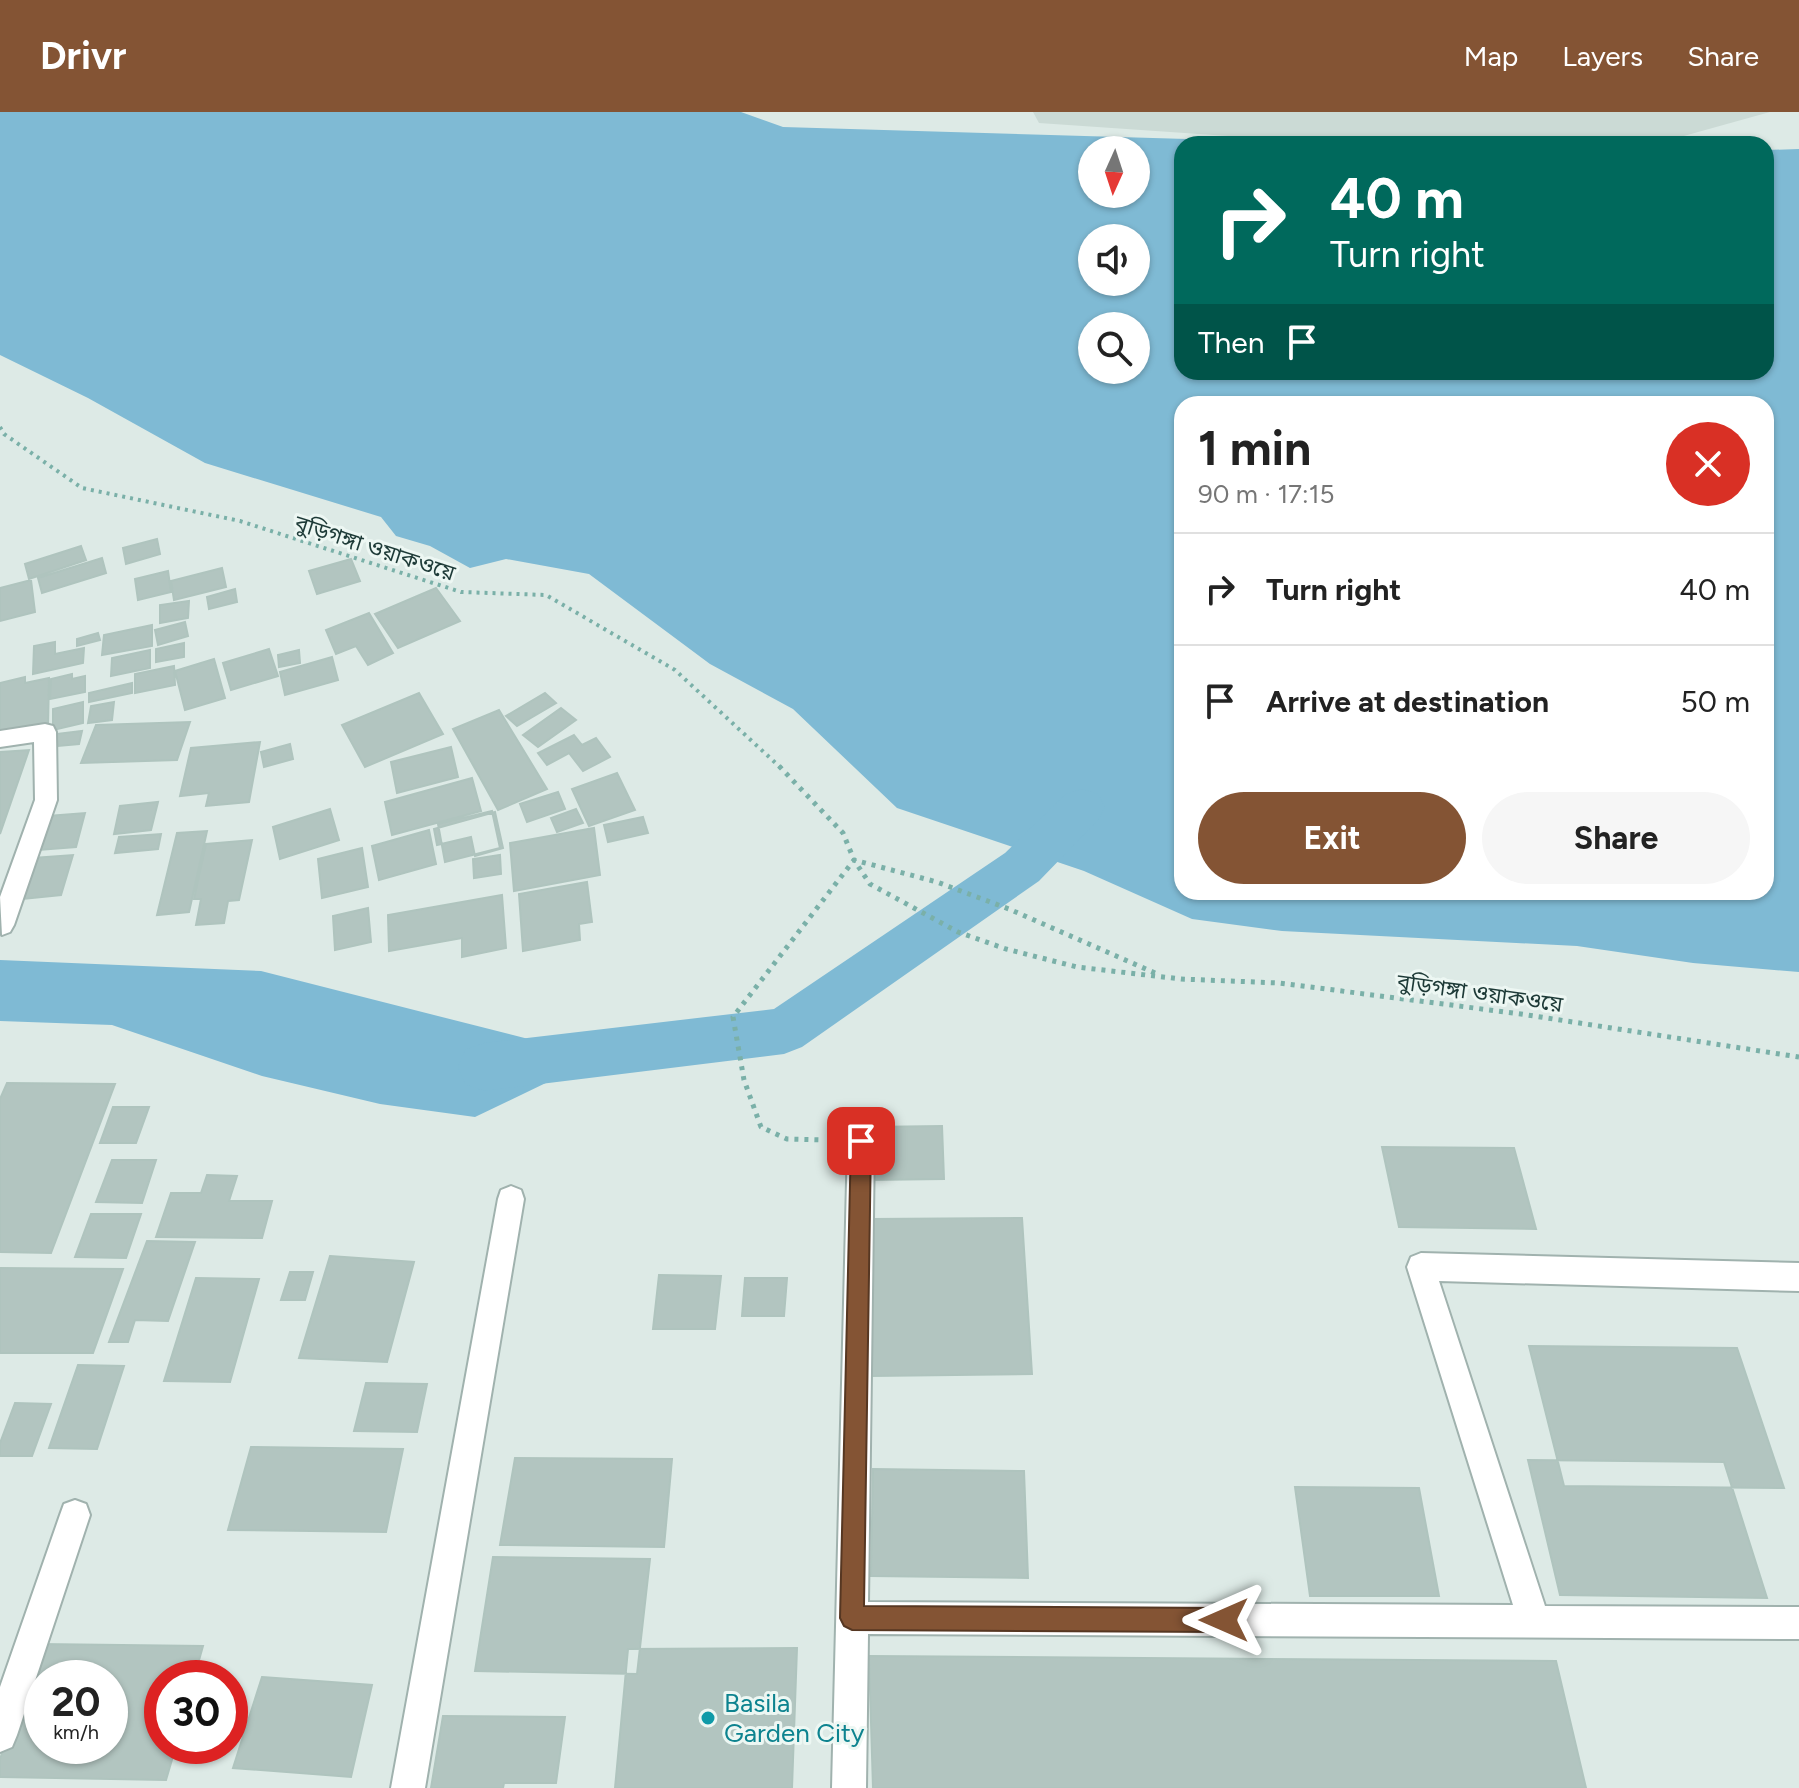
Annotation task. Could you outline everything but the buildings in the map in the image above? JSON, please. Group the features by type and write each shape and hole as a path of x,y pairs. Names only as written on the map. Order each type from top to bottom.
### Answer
{"street":[{"path":"0,739 45,732 46,800 2,925"},
{"path":"849,1788 861,1141"},
{"path":"408,1788 511,1199"},
{"path":"1534,1621 1421,1267 1799,1277"},
{"path":"0,1735 75,1515"},
{"path":"852,1618 1799,1623"}],"path":[{"name":"বুড়িগঙ্গা ওয়াকওয়ে","path":"0,427 4,434 82,488 240,521 461,592 546,595 675,670 769,755 843,833 854,860 870,884 958,932 1006,949 1077,967 1155,973 1181,979 1279,983 1491,1010 1799,1057"},
{"path":"861,1141 787,1139 761,1127 744,1080 733,1017 854,860 937,882 1009,909 1155,973"}],"shaded area":[{"path":"1033,112 1770,112 1684,136 1228,136 1039,123"}],"water":[{"path":"0,112 741,112 783,127 1086,136 1078,136 1078,208 1150,208 1150,138 1174,139 1174,380 1774,380 1774,150 1799,149 1799,972 1693,963 1577,946 1282,931 1192,919 1084,871 897,808 793,709 710,664 589,574 506,559 470,568 430,546 396,536 381,517 205,463 88,398 0,355"},
{"path":"0,960 261,971 548,1044 552,1080 475,1117 380,1104 262,1076 112,1025 0,1021"}],"waterway":[{"path":"484,1067 784,1031 1022,867 1082,807"}],"place":[{"name":"Basila Garden City","path":"708,1718"}],"route":[{"path":"861,1141 852,1618 1224,1620"}]}
